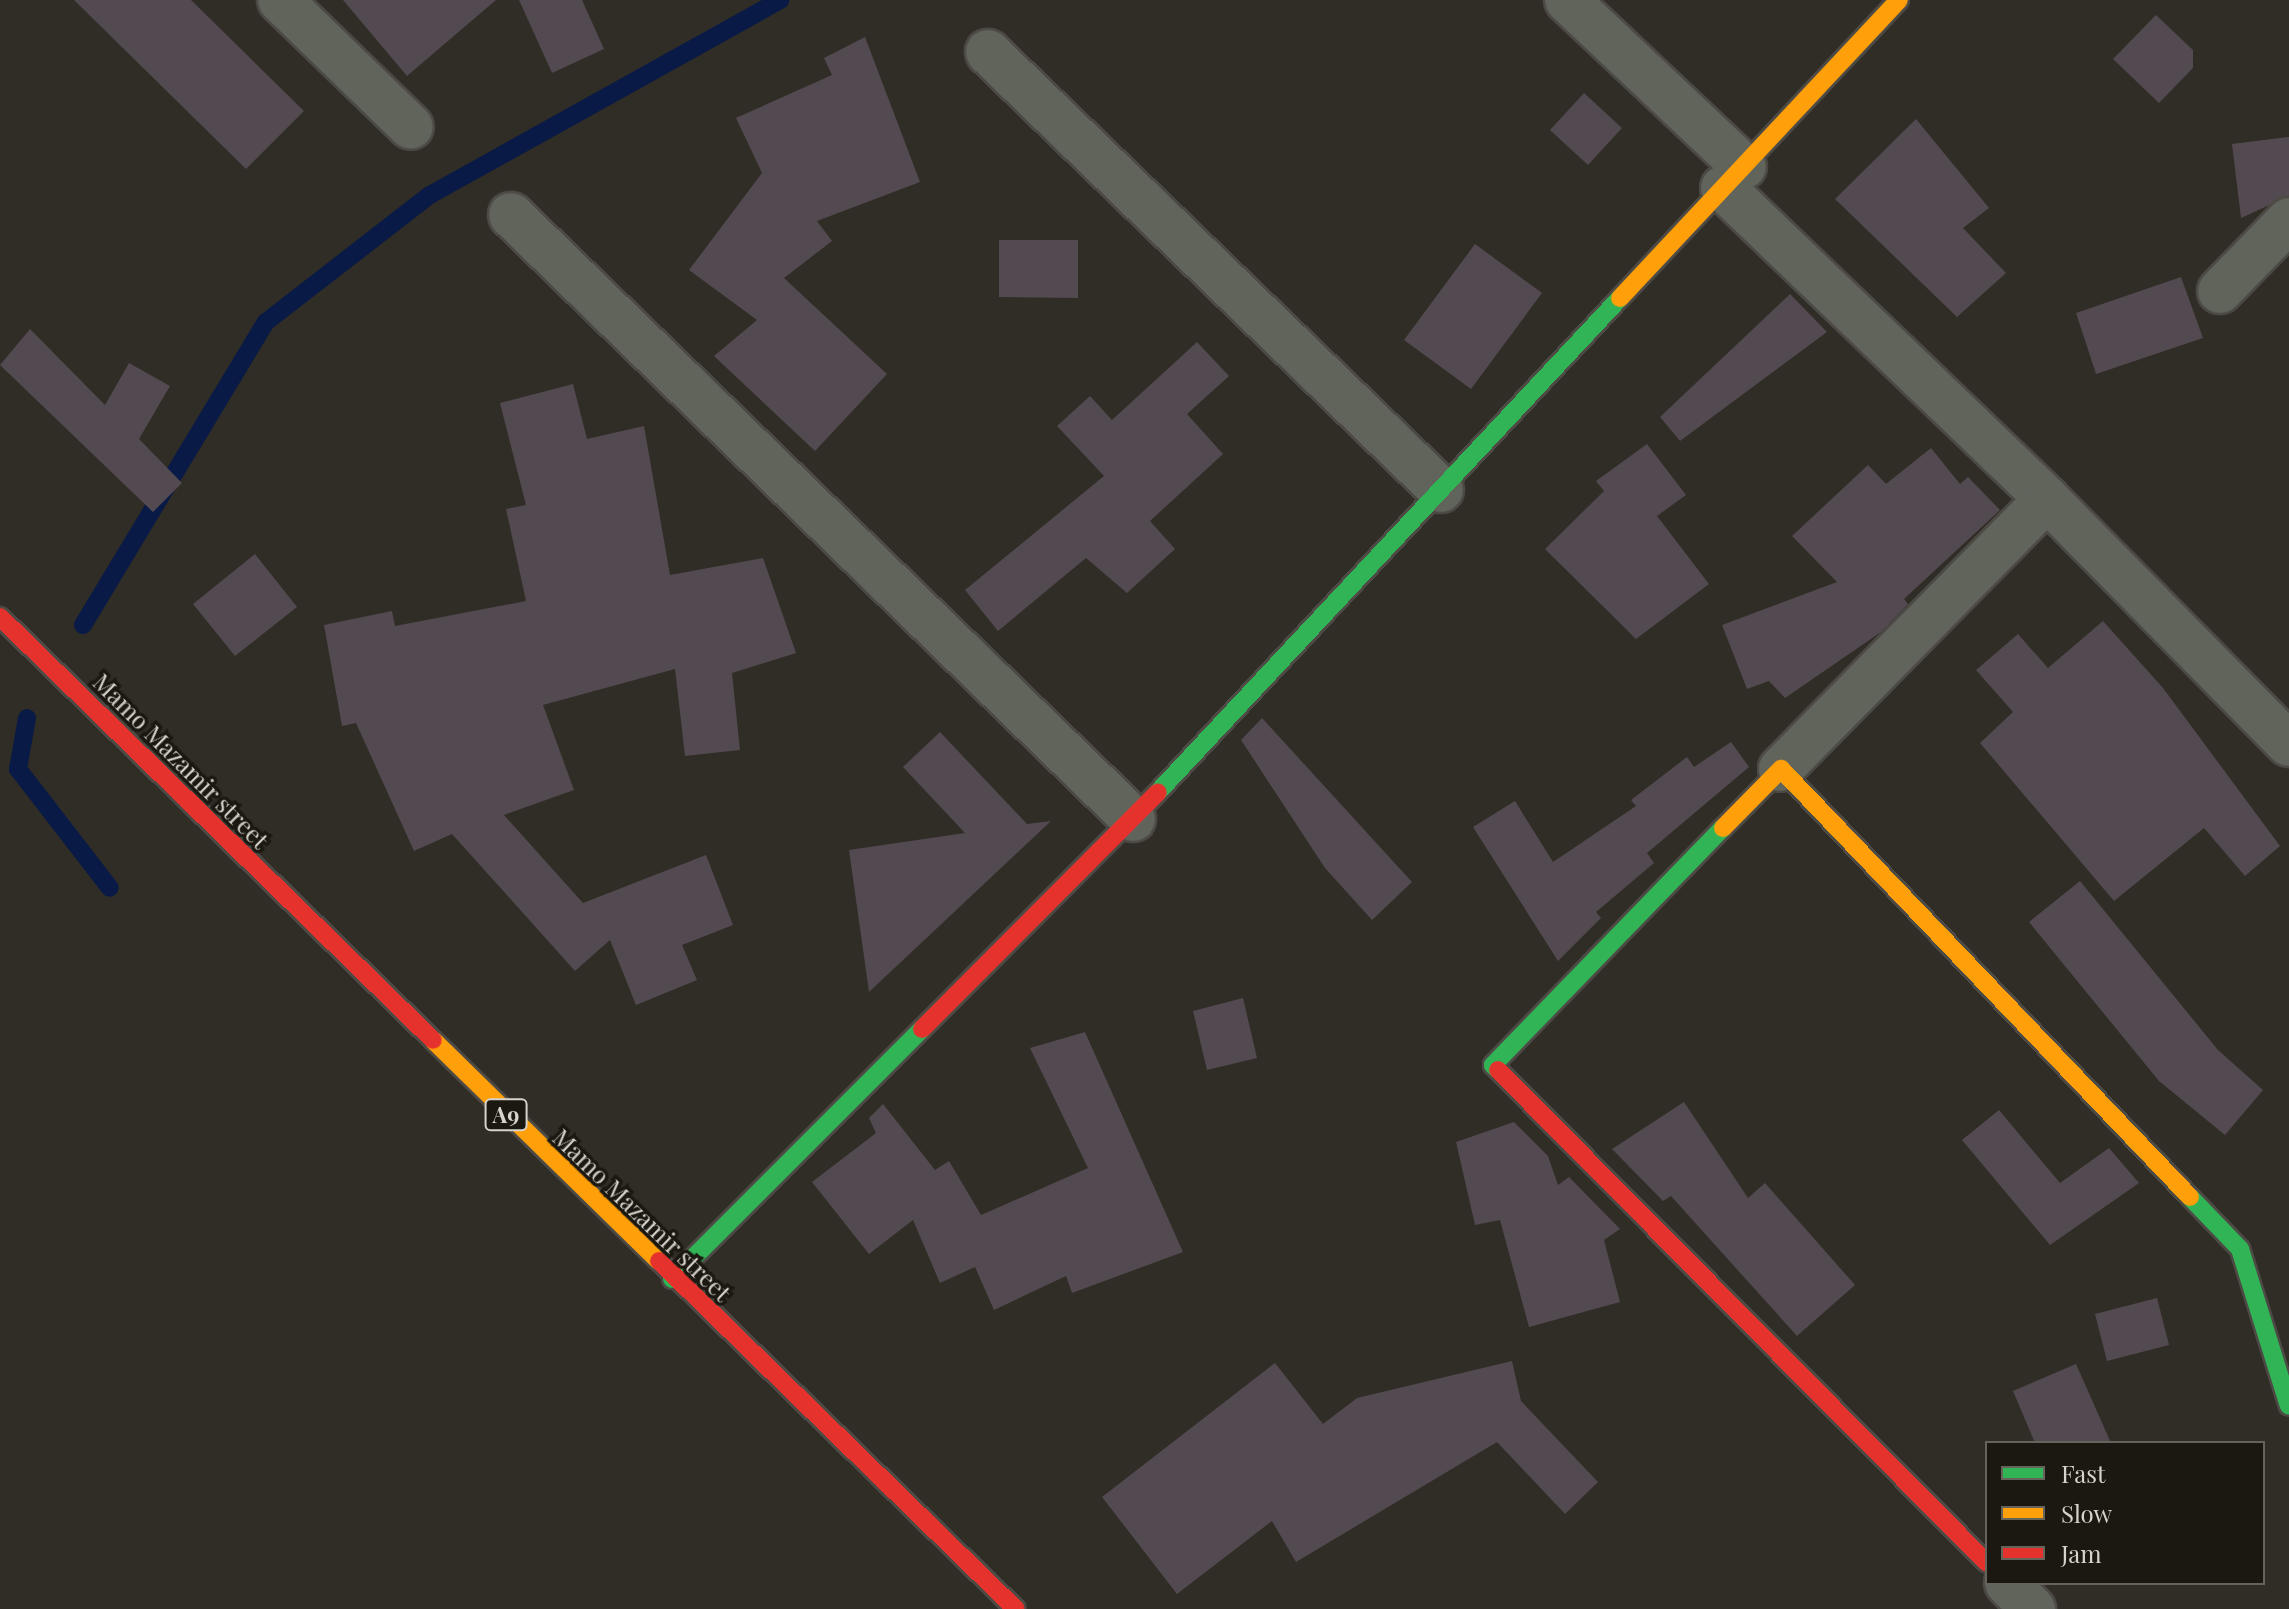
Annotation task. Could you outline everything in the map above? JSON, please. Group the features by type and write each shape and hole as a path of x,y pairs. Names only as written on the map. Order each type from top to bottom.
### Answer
{"street":[{"path":"280,0 411,127"},
{"path":"1567,0 1733,178 2289,744"},
{"path":"672,1279 1133,819 1899,0"},
{"path":"988,52 1441,490"},
{"path":"511,215 1133,819"},
{"path":"2220,291 2283,239"},
{"path":"1985,1561 1493,1065 2047,499"},
{"name":"Mamo Mazamir street","path":"0,617 672,1279 1015,1609"},
{"path":"1781,769 2240,1249 2289,1406"},
{"path":"2009,1585 2033,1609"}],"building":[{"path":"74,0 191,0 304,111 246,169"},
{"path":"343,0 496,0 407,76"},
{"path":"519,0 582,0 604,49 552,73"},
{"path":"2156,15 2193,50 2193,68 2159,103 2113,59"},
{"path":"865,37 920,182 817,221 832,241 784,278 887,374 815,451 714,356 757,320 689,270 762,173 736,118 832,75 824,58"},
{"path":"1584,93 1622,128 1588,165 1550,130"},
{"path":"1916,119 1989,208 1963,228 2006,273 1957,317 1835,199"},
{"path":"2289,137 2289,196 2241,218 2232,144"},
{"path":"999,240 1078,240 1078,298 999,297"},
{"path":"1475,244 1542,293 1471,389 1404,340"},
{"path":"2181,277 2203,338 2096,374 2076,313"},
{"path":"1790,294 1827,332 1680,441 1660,417"},
{"path":"30,329 105,405 129,363 170,386 139,439 182,483 153,512 0,365"},
{"path":"1197,342 1229,376 1187,414 1223,454 1150,521 1175,549 1127,593 1086,558 998,631 965,590 1104,476 1057,426 1090,396 1112,420"},
{"path":"573,384 587,439 644,426 670,575 763,558 796,653 732,673 740,750 685,756 675,669 543,705 574,790 504,815 583,903 706,855 733,925 682,945 697,980 636,1005 610,940 575,971 452,834 414,851 356,723 342,726 324,625 392,611 395,626 526,601 506,509 526,505 500,403"},
{"path":"1647,444 1686,495 1657,516 1709,584 1636,639 1545,549 1604,491 1596,481"},
{"path":"1931,448 1960,484 1968,477 2000,510 1904,599 1908,604 1881,632 1785,698 1769,681 1747,689 1722,625 1837,582 1792,536 1868,465 1886,484"},
{"path":"255,554 297,607 235,656 193,604"},
{"path":"2103,621 2163,688 2280,846 2245,876 2204,828 2114,901 1980,743 2013,712 1976,670 2018,634 2048,668"},
{"path":"1262,718 1412,882 1372,920 1325,868 1241,740"},
{"path":"940,732 1027,824 1051,821 869,992 849,850 965,833 903,767"},
{"path":"1731,742 1749,767 1647,853 1654,863 1596,912 1601,918 1558,961 1473,827 1515,801 1553,862 1636,806 1631,800 1687,757 1694,767"},
{"path":"2080,881 2218,1050 2263,1090 2225,1135 2159,1081 2029,922"},
{"path":"1243,998 1257,1058 1207,1070 1193,1011"},
{"path":"1085,1032 1183,1252 1072,1293 1066,1276 994,1310 975,1267 940,1283 913,1220 869,1254 812,1182 876,1133 869,1118 883,1104 935,1170 949,1161 981,1215 1088,1168 1030,1048"},
{"path":"1684,1102 1748,1198 1765,1183 1855,1285 1797,1336 1671,1196 1663,1201 1612,1149"},
{"path":"1999,1110 2060,1183 2109,1148 2139,1183 2050,1245 1962,1140"},
{"path":"1514,1122 1548,1156 1558,1185 1569,1177 1620,1229 1604,1240 1620,1302 1529,1327 1500,1220 1475,1225 1456,1142"},
{"path":"2157,1298 2169,1345 2107,1361 2095,1314"},
{"path":"1512,1361 1521,1401 1598,1482 1565,1514 1497,1442 1296,1562 1272,1521 1177,1594 1102,1497 1275,1363 1323,1424 1357,1398"},
{"path":"2076,1364 2110,1441 2034,1441 2013,1391"}],"waterway":[{"path":"83,625 266,322 430,195 780,0"},
{"path":"27,718 18,769 110,888"}],"traffic: fast":[{"path":"1158,792 1620,298"},
{"path":"1498,1070 1493,1065 1723,828"},
{"path":"672,1279 922,1029"},
{"path":"2190,1197 2240,1249 2289,1406"}],"traffic: slow":[{"path":"1620,298 1899,0"},
{"path":"1723,828 1781,769 2190,1197"},
{"path":"433,1040 659,1261"}],"traffic: jam":[{"path":"0,617 433,1040"},
{"path":"922,1029 1158,792"},
{"path":"1498,1070 1985,1561"},
{"path":"659,1261 1015,1609"}]}
